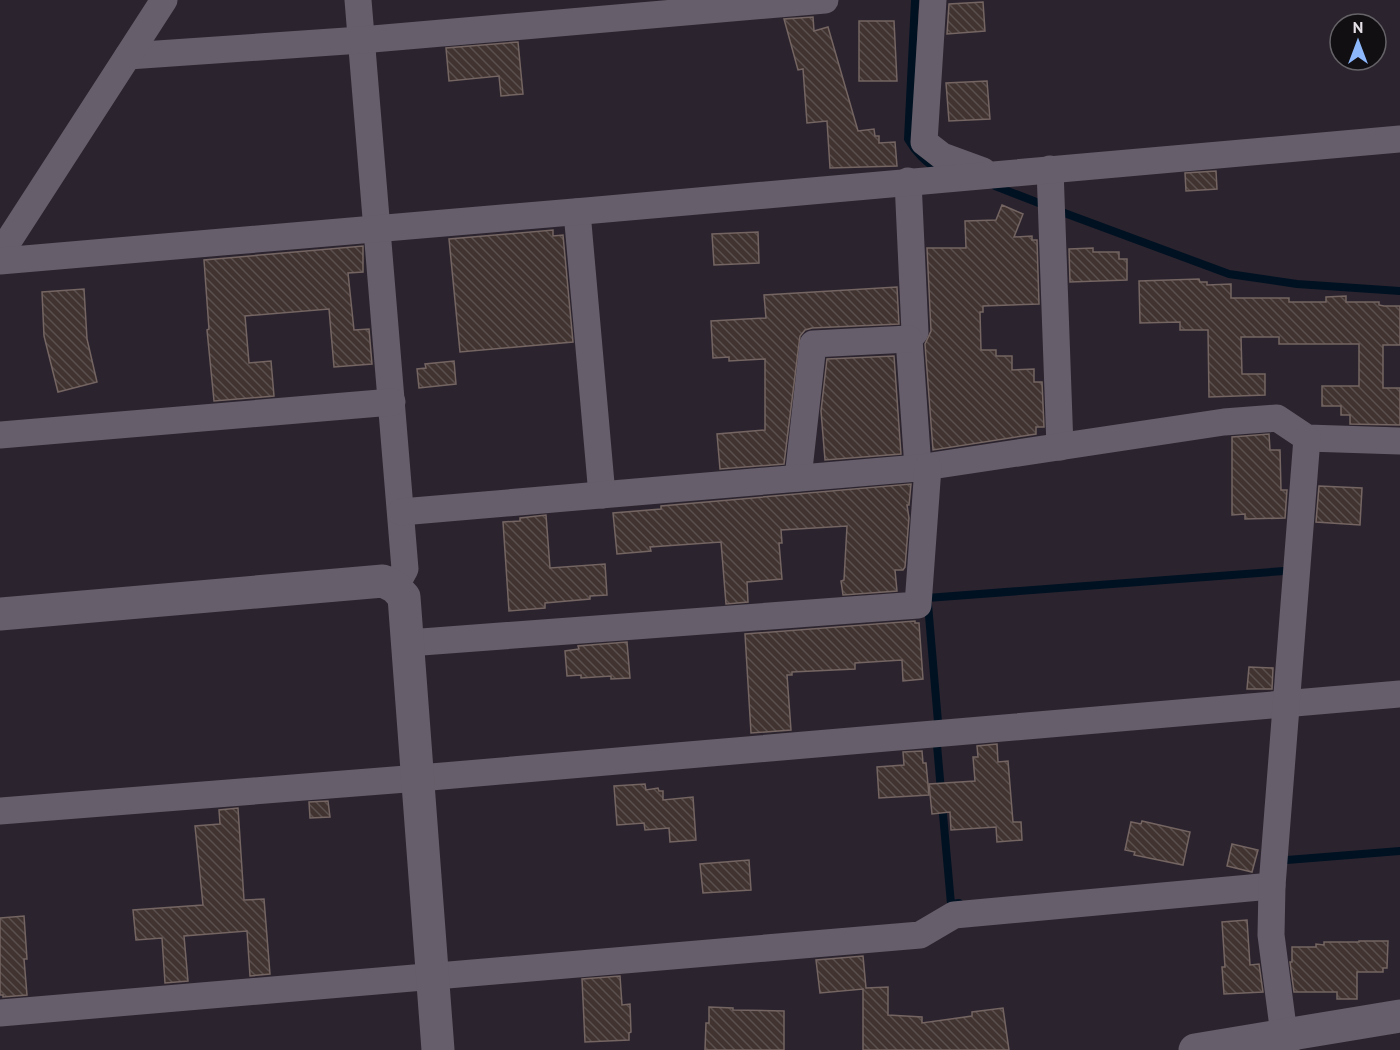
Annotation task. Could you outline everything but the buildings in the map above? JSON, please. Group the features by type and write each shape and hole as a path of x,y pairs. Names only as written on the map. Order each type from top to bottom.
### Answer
{"street":[{"path":"0,254 164,0"},
{"path":"358,0 405,569 395,587"},
{"path":"128,56 361,40 825,0"},
{"path":"933,0 924,142 942,156 992,174"},
{"path":"0,261 378,230 908,181 1400,139"},
{"path":"1050,169 1060,447"},
{"path":"798,478 813,344 909,339 915,332 908,181"},
{"path":"577,212 602,495"},
{"path":"408,643 918,605 923,467 909,339"},
{"path":"0,435 392,402"},
{"path":"401,512 923,467 1224,422 1276,418 1307,438 1400,441"},
{"path":"1285,1042 1271,935 1272,886 1307,438"},
{"path":"0,614 383,581 395,587 404,597 438,1050"},
{"path":"0,812 1400,694"},
{"path":"0,1013 920,935 954,915 1272,886"},
{"path":"1195,1050 1285,1042 1400,1016"}],"waterway":[{"path":"915,1 908,139 921,156 938,170"},
{"path":"995,186 1044,205"},
{"path":"1059,211 1229,274 1297,284 1400,291"},
{"path":"927,598 1284,571"},
{"path":"928,604 938,722"},
{"path":"937,745 941,791"},
{"path":"942,803 951,904 959,903"},
{"path":"1287,860 1400,851"}]}
